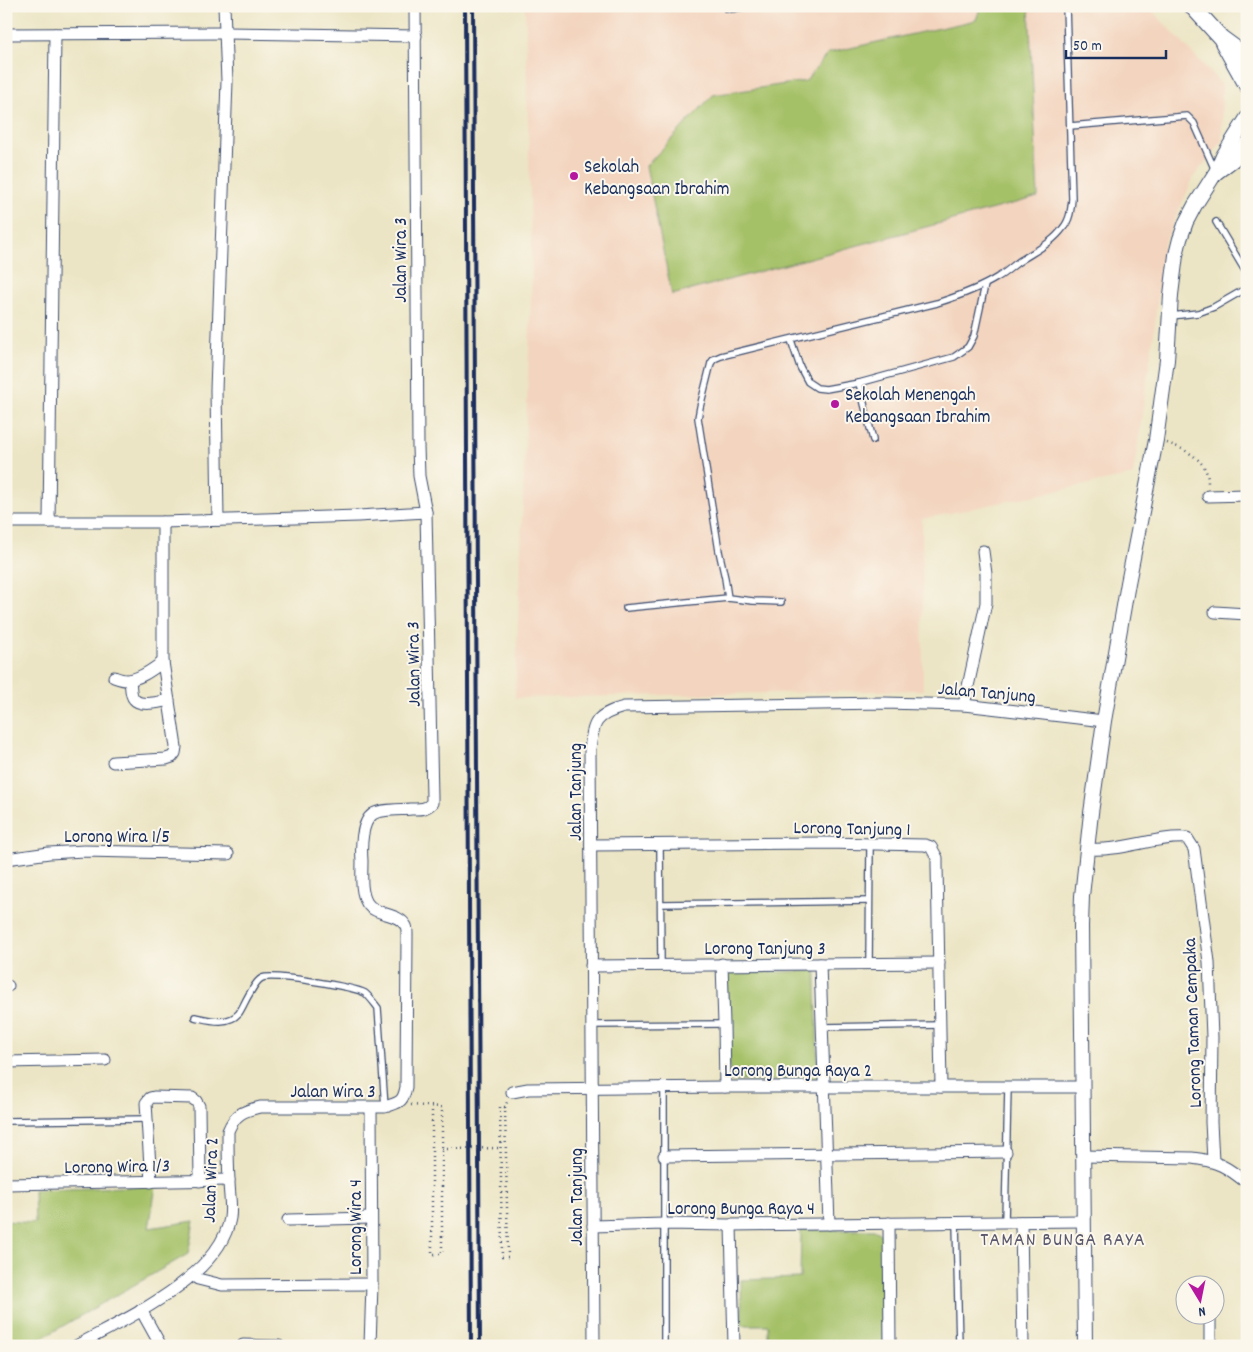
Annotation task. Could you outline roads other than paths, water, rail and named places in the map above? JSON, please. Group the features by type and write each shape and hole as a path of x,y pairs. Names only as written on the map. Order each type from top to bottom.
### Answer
{"main road":[{"path":"1192,6 1220,38 1247,85"},
{"path":"1220,38 1247,57"}],"street":[{"path":"218,520 216,390 225,160 226,81 224,6"},
{"name":"Jalan Wira 3","path":"260,1107 385,1107 401,1102 405,1096 406,926 399,920 373,909 368,904 362,886 361,845 366,826 373,814 387,811 424,809 432,803 426,512 420,476 418,447 415,6"},
{"path":"6,34 225,33 416,36"},
{"path":"49,522 55,34"},
{"path":"1085,1346 1081,926 1082,896 1091,813 1104,721 1128,583 1156,440 1167,360 1174,270 1180,239 1195,205 1247,118"},
{"path":"1216,172 1233,160 1247,144"},
{"path":"1208,496 1247,495"},
{"path":"6,522 162,522 426,512"},
{"path":"113,762 166,759 175,754 176,747 163,662 162,522"},
{"path":"964,705 986,603 987,590 983,551"},
{"path":"1215,612 1247,614"},
{"path":"114,677 130,680 151,671 163,662"},
{"path":"130,680 132,696 135,701 150,703 169,700"},
{"name":"Jalan Tanjung","path":"594,1346 590,750 592,730 596,722 602,715 624,708 884,703 964,705 1104,721"},
{"name":"Lorong Taman Cempaka","path":"1087,849 1109,850 1173,837 1187,838 1194,849 1209,962 1212,1037 1212,1161"},
{"name":"Lorong Tanjung 1","path":"591,845 825,843 925,845 931,847 937,858 941,1087"},
{"name":"Lorong Wira 1/5","path":"6,859 49,853 84,851 228,854"},
{"name":"Lorong Tanjung 3","path":"591,966 939,963"},
{"path":"722,964 725,1087"},
{"path":"820,964 829,1224"},
{"path":"6,1062 105,1060"},
{"name":"Lorong Bunga Raya 2","path":"512,1092 528,1089 664,1087 1083,1087"},
{"path":"151,1182 146,1103 150,1098 154,1097 192,1098 196,1100 198,1106 200,1181"},
{"name":"Jalan Wira 2","path":"76,1346 162,1298 192,1276 208,1259 223,1239 230,1209 228,1130 237,1115 260,1107"},
{"name":"Lorong Wira 4","path":"370,1346 372,1284 371,1108"},
{"path":"664,1156 1006,1152"},
{"path":"1083,1156 1192,1158 1212,1161 1225,1166 1247,1184"},
{"name":"Lorong Wira 1/3","path":"6,1184 228,1180"},
{"path":"288,1220 371,1218"},
{"name":"Lorong Bunga Raya 4","path":"592,1226 1084,1221"},
{"path":"1021,1222 1023,1346"},
{"path":"889,1223 890,1346"},
{"path":"731,1225 734,1346"},
{"path":"192,1276 222,1285 372,1284"},
{"path":"141,1310 161,1346"},
{"path":"1210,1324 1210,1346"},
{"path":"243,1345 279,1346"}],"lane":[{"path":"725,6 732,9 749,6"},
{"path":"728,598 698,418 701,400 714,359 937,303 965,294 985,285 1051,241 1064,227 1071,213 1072,199 1066,6"},
{"path":"1070,126 1187,116 1194,123 1216,172"},
{"path":"1216,222 1247,274"},
{"path":"791,340 800,367 808,382 817,388 826,389 860,383 954,357 968,347 974,336 985,285"},
{"path":"1171,316 1198,313 1214,307 1247,288"},
{"path":"860,383 873,440"},
{"path":"626,608 728,598 781,602"},
{"path":"660,844 662,966"},
{"path":"869,964 870,844"},
{"path":"661,904 870,901"},
{"path":"195,1018 222,1022 233,1018 240,1012 254,987 262,978 276,976 349,988 365,993 378,1008 385,1107"},
{"path":"592,1025 724,1024"},
{"path":"822,1027 940,1025"},
{"path":"664,1087 664,1346"},
{"path":"1005,1222 1008,1087"},
{"path":"6,1121 146,1119"},
{"path":"956,1223 959,1346"}],"railway":[{"path":"465,6 471,1346"},
{"path":"473,6 480,1346"}],"place":[{"name":"Sekolah Kebangsaan Ibrahim","path":"574,176"},
{"name":"Sekolah Menengah Kebangsaan Ibrahim","path":"835,404"}],"district":[{"name":"TAMAN BUNGA RAYA","path":"1063,1238"}]}
